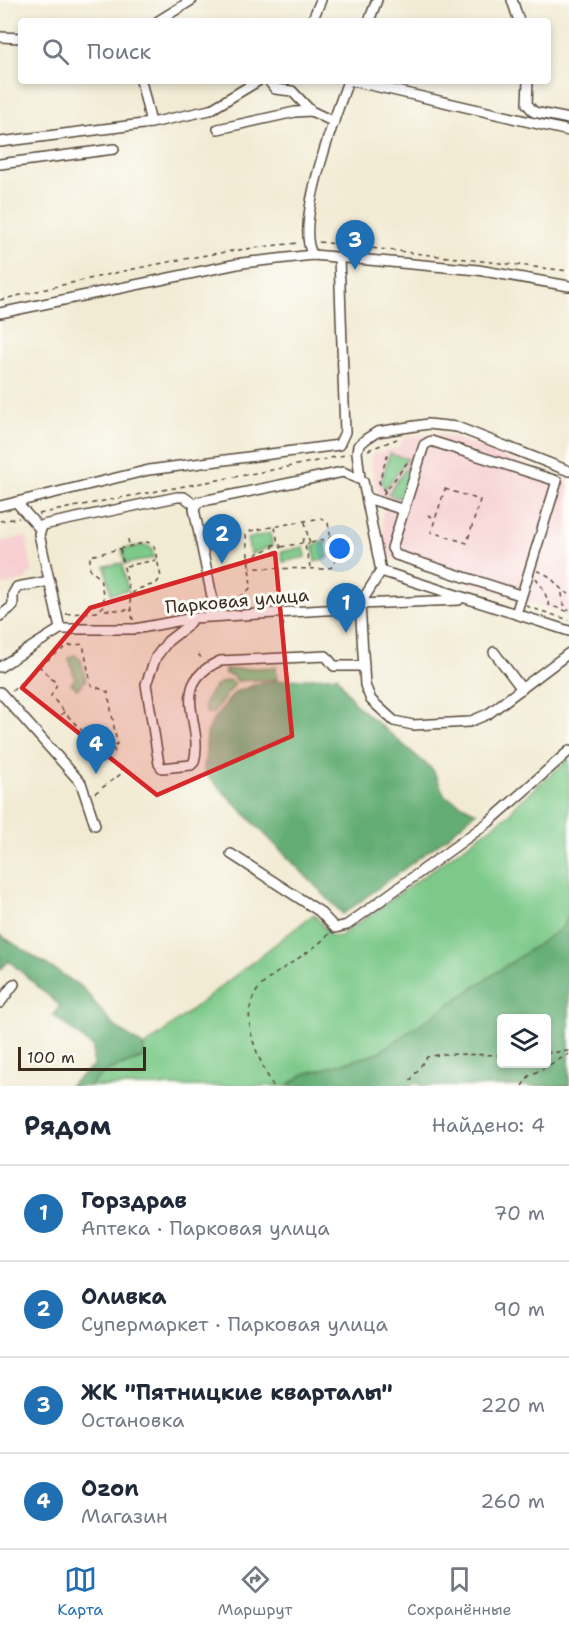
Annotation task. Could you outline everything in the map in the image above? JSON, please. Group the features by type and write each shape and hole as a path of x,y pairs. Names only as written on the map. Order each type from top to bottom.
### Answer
{"street":[{"path":"163,18 192,0"},
{"path":"313,18 321,0"},
{"path":"370,18 377,0"},
{"path":"512,0 518,18"},
{"path":"0,36 18,38"},
{"path":"142,84 151,123"},
{"path":"0,142 151,123 210,110 253,84"},
{"path":"271,84 275,89 292,91 311,111 334,122"},
{"path":"313,255 306,242 315,183 347,84"},
{"path":"366,84 569,131"},
{"path":"528,84 527,104 534,112 569,119"},
{"path":"218,129 295,112 311,111"},
{"path":"0,164 114,149"},
{"path":"0,313 231,266 313,255 478,270 569,286"},
{"path":"0,506 149,470 339,445 343,440 339,257"},
{"path":"357,449 377,432 442,424 457,427 569,471"},
{"path":"343,440 357,449"},
{"path":"516,614 556,481 431,441 424,445 392,548 396,555 520,595"},
{"path":"357,449 360,478 367,498 381,571 360,604 364,666 371,700 394,721 413,726 469,722 488,714 569,653"},
{"path":"195,505 198,502 342,472 360,478"},
{"path":"40,529 43,525 184,497 195,505 216,616"},
{"path":"367,498 404,510"},
{"path":"0,667 60,629 40,529 16,502"},
{"path":"381,571 569,630"},
{"path":"0,616 13,606 13,594 17,587 50,581"},
{"name":"Парковая улица","path":"60,629 135,629 193,618 341,609 360,604 442,598 476,601"},
{"path":"193,618 168,641 156,657 146,684 159,764 162,768 191,765 194,762 190,698 193,685 207,666 220,661 326,656 334,666 364,666"},
{"path":"494,652 522,688"},
{"path":"2,695 81,783 95,825"},
{"path":"231,855 319,911 335,928 347,925 489,822 569,751"},
{"path":"0,1003 14,984"}],"path":[{"path":"0,521 176,487 240,478 393,442 399,437"},
{"path":"386,492 380,482 388,453"},
{"path":"380,502 411,459"},
{"path":"445,489 480,500 467,543 431,532 436,518 445,489"},
{"path":"428,515 436,518"},
{"path":"213,603 246,593 251,587 246,535 275,526 325,519 335,561 332,567 250,568"},
{"path":"304,521 310,543"},
{"path":"275,526 278,544 281,547"},
{"path":"128,538 129,546"},
{"path":"308,538 302,539 310,569"},
{"path":"274,547 275,552 281,550 281,547 331,538"},
{"path":"103,610 105,605 100,578 90,570 90,556 152,543 160,582 135,589 130,595"},
{"path":"249,562 258,553 278,544"},
{"path":"120,548 135,629"},
{"path":"124,567 157,560"},
{"path":"529,571 548,575 562,592 563,603 569,611"},
{"path":"529,571 544,590 549,605 569,611"},
{"path":"562,592 569,594"},
{"path":"57,615 103,610 131,610"},
{"path":"2,695 39,666 67,646 83,644 92,686 108,692 117,742 112,747 100,749 64,712 51,696 57,684 39,666"},
{"path":"198,654 207,666"},
{"path":"59,717 64,712"},
{"path":"112,747 116,754"},
{"path":"86,799 121,774 121,766"},
{"path":"273,1086 255,1049 249,1011 253,997 263,984 320,943 335,928"},
{"path":"551,1053 569,1053"},
{"path":"522,1086 529,1076 569,1053"},
{"path":"410,1081 427,1057 443,1054 497,1055"}],"highlighted area":[{"path":"275,553 292,736 157,795 22,688 90,608"}],"shaded area":[{"path":"434,434 451,436 569,482 569,615 387,557 382,518 385,507 379,498 370,461 372,454 397,448 406,437"},
{"path":"26,536 33,573 26,575 27,580 0,586 0,542"}],"green space":[{"path":"390,454 408,459 385,489 381,482"},
{"path":"412,460 414,461 402,499 388,494"},
{"path":"271,533 272,546 251,554 247,539"},
{"path":"326,542 328,558 315,562 313,545"},
{"path":"145,545 152,548 154,558 125,564 122,549"},
{"path":"304,547 306,557 283,562 281,552"},
{"path":"122,563 128,590 111,594 105,566"},
{"path":"75,655 81,660 86,680 77,689 71,683 75,679 69,658"},
{"path":"276,667 277,679 237,681 231,675 225,674 225,670"},
{"path":"337,676 354,703 433,770 445,796 476,812 446,838 343,914 204,772 207,734 213,720 235,692 263,682"},
{"path":"229,680 235,684 213,713 206,713 204,708 209,694 215,686"},
{"path":"569,759 569,914 562,928 376,1054 305,1074 286,1086 89,1086 106,1071 144,1058 144,1047 314,914 330,935 339,937 511,813 515,806"},
{"path":"569,914 569,1086 421,1086 420,1083 406,1086 286,1086 305,1074 376,1054 562,928"},
{"path":"0,935 82,987 113,1025 144,1047 144,1057 106,1071 89,1086 69,1086 93,1066 93,1047 53,1015 60,1006 9,961 0,970"}],"place":[{"name":"ЖК \"Пятницкие кварталы\"","path":"355,270"},
{"name":"Оливка","path":"222,564"},
{"name":"Горздрав","path":"346,633"},
{"name":"Ozon","path":"96,774"}]}
